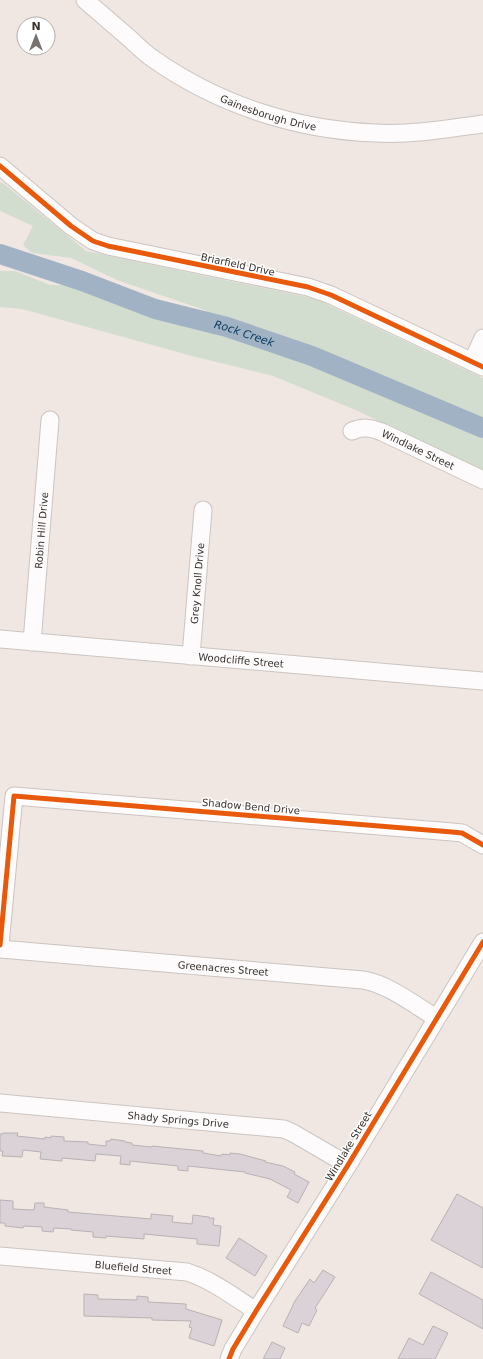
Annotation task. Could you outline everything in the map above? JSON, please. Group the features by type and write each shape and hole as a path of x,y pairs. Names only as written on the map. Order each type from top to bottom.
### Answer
{"street":[{"name":"Gainesborugh Drive","path":"86,0 150,57 184,79 219,97 257,112 330,130 376,134 422,132 483,124"},
{"name":"Briarfield Drive","path":"0,166 71,226 93,241 108,246 308,287 331,295 477,364"},
{"path":"477,364 483,338"},
{"name":"Robin Hill Drive","path":"32,642 50,420"},
{"name":"Windlake Street","path":"352,431 359,428 368,428 382,432 483,480"},
{"name":"Grey Knoll Drive","path":"191,656 203,510"},
{"name":"Woodcliffe Street","path":"0,639 483,681"},
{"name":"Shadow Bend Drive","path":"0,945 14,796 462,833 483,845"},
{"name":"Windlake Street","path":"229,1359 233,1349 256,1311 348,1165 483,942"},
{"name":"Greenacres Street","path":"0,949 373,981 384,986 436,1018"},
{"name":"Shady Springs Drive","path":"0,1103 284,1129 293,1132 348,1165"},
{"name":"Bluefield Street","path":"0,1256 187,1272 212,1283 256,1311"}],"green space":[{"path":"0,183 3,183 86,251 316,299 483,378 483,472 358,411 273,376 192,356 22,309 0,307 0,271 15,271 50,285 72,285 146,309 207,311 117,280 71,258 32,253 23,245 33,226 0,211"}],"building":[{"path":"18,1133 17,1136 45,1139 45,1137 51,1138 51,1136 64,1137 64,1141 88,1142 88,1144 106,1146 106,1141 110,1141 111,1139 132,1143 132,1145 203,1151 203,1153 221,1156 222,1154 230,1155 230,1153 240,1154 283,1166 309,1182 298,1203 287,1197 291,1190 270,1179 245,1172 188,1166 188,1171 178,1170 178,1166 130,1161 130,1165 120,1164 121,1156 96,1154 95,1161 62,1158 62,1161 40,1159 41,1152 23,1150 22,1157 2,1156 3,1151 0,1151 0,1134"},
{"path":"457,1194 483,1208 483,1268 431,1240"},
{"path":"0,1200 13,1201 13,1209 34,1210 35,1203 44,1203 44,1207 68,1210 68,1212 151,1219 151,1214 173,1216 172,1222 192,1224 193,1215 214,1218 213,1225 221,1226 219,1246 197,1244 197,1239 144,1234 144,1239 106,1236 106,1238 93,1237 93,1232 71,1229 54,1228 53,1232 42,1231 42,1227 24,1226 23,1228 5,1226 5,1223 0,1223"},
{"path":"239,1238 267,1256 255,1276 226,1258"},
{"path":"323,1270 335,1277 315,1308 317,1310 309,1326 302,1323 298,1333 283,1326 295,1301 310,1279 314,1283"},
{"path":"431,1272 483,1300 483,1329 419,1294"},
{"path":"84,1294 98,1295 98,1299 137,1300 137,1296 148,1297 148,1302 186,1304 186,1309 222,1320 214,1346 189,1338 192,1328 189,1327 191,1321 84,1316"},
{"path":"433,1326 448,1333 435,1359 398,1359 409,1338 423,1345"},
{"path":"272,1342 285,1348 280,1359 263,1359"}],"waterway":[{"name":"Rock Creek","path":"0,254 82,281 155,309 227,327 312,356 483,428"}],"cycle path":[{"path":"0,166 71,226 93,241 108,246 308,287 331,295 483,367"},
{"path":"0,945 14,796 462,833 483,845"},
{"path":"229,1359 233,1349 256,1311 348,1165 483,942"}]}
